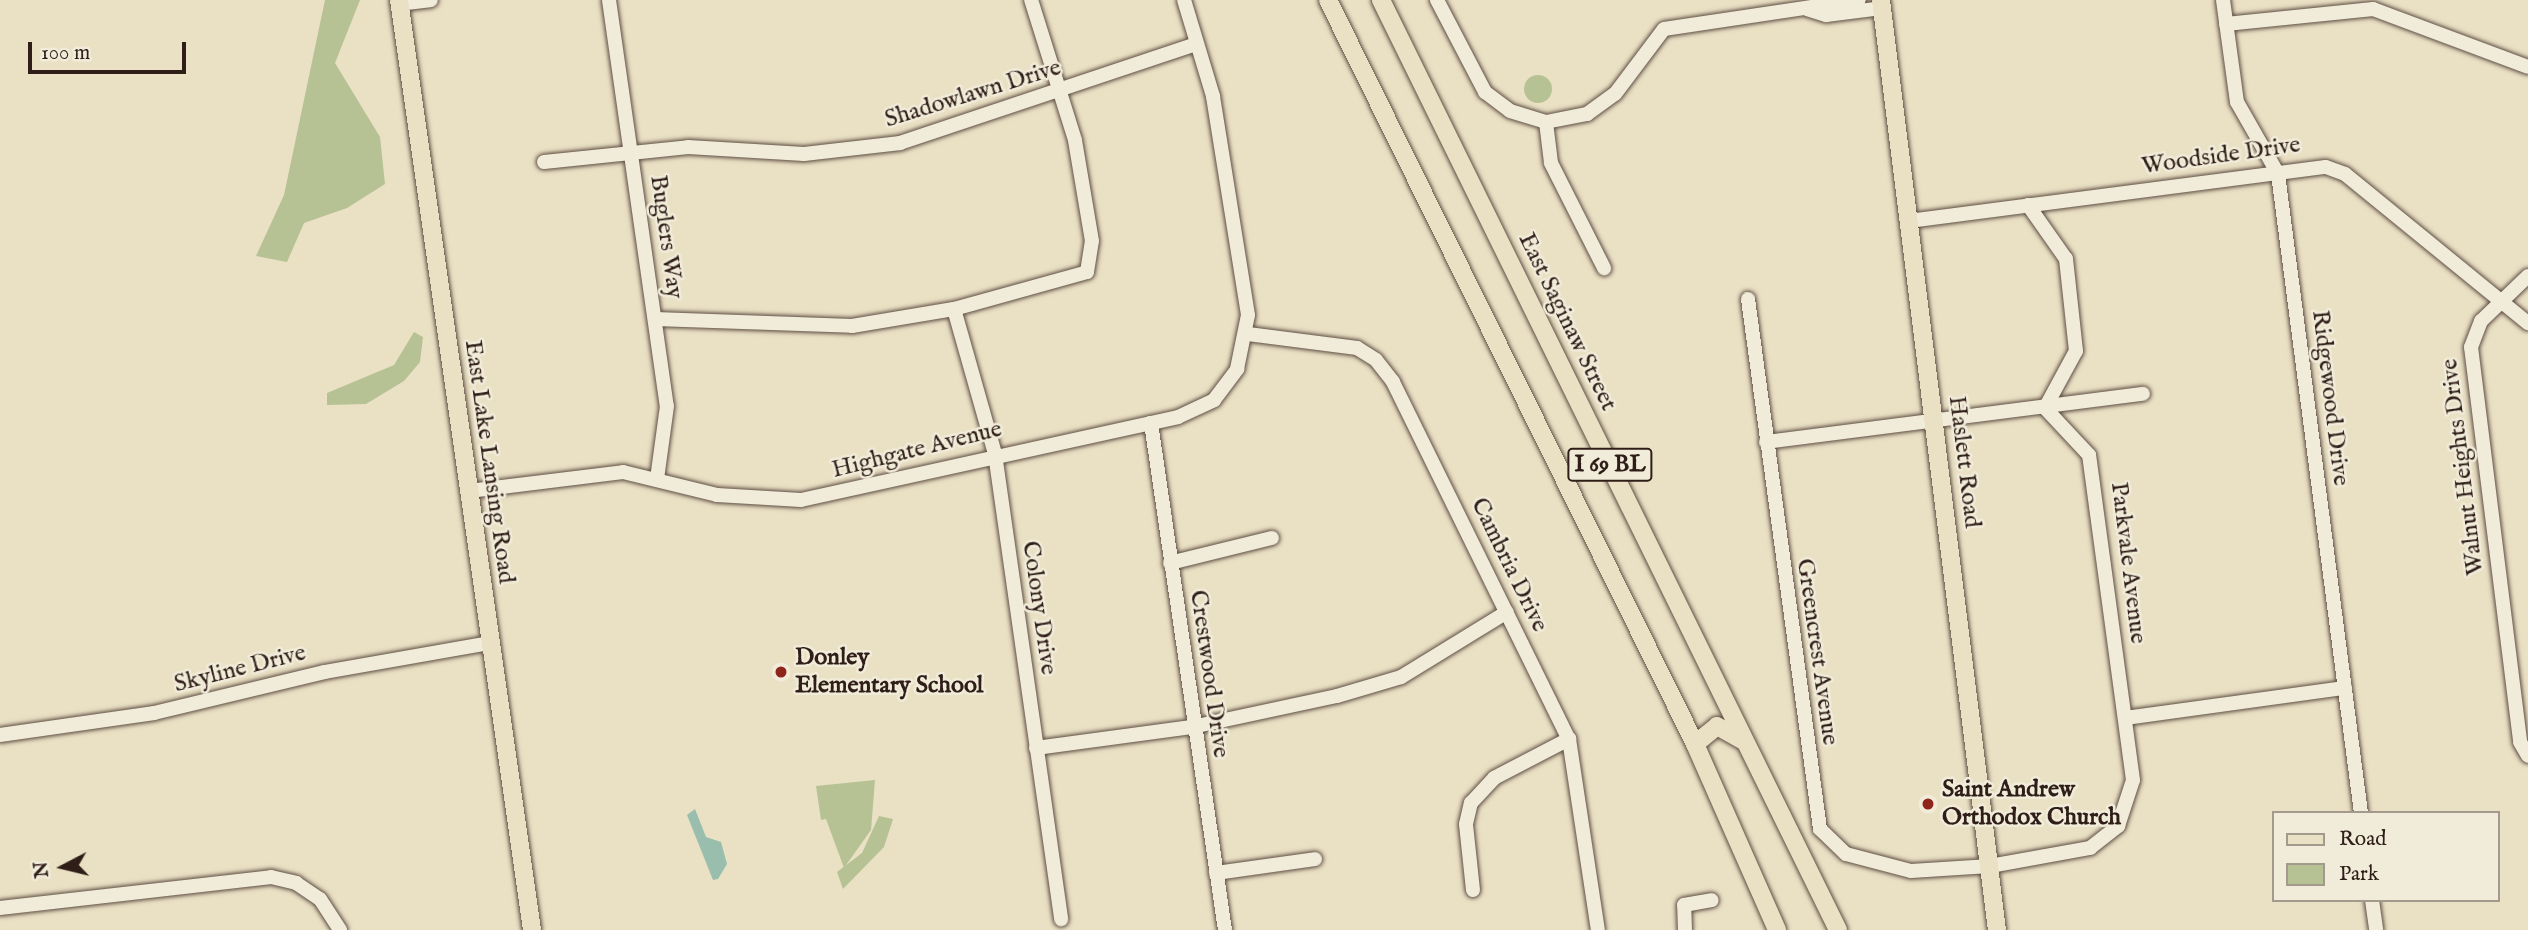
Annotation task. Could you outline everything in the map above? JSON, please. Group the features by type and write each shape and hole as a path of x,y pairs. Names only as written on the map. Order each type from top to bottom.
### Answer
{"main road":[{"name":"I 69 BL","path":"1328,0 1695,744 1777,930"},
{"name":"East Saginaw Street","path":"1381,0 1839,930"},
{"name":"East Lake Lansing Road","path":"399,2 532,930"},
{"name":"Haslett Road","path":"1882,4 1997,930"},
{"path":"1695,744 1717,726 1745,742"}],"street":[{"path":"399,2 431,0"},
{"name":"Buglers Way","path":"609,0 667,406 657,479"},
{"path":"655,319 818,328 954,309 1087,272 1093,257 1090,216 1062,90 1031,0"},
{"path":"1184,0 1227,167 1248,334"},
{"path":"1437,0 1485,92 1520,116 1546,122 1587,114 1615,94 1664,29 1859,0"},
{"name":"Ridgewood Drive","path":"2223,0 2237,102 2278,174 2361,811"},
{"path":"1807,9 1826,15 1882,4"},
{"path":"2226,24 2373,9 2528,67"},
{"name":"Shadowlawn Drive","path":"544,162 631,152 861,149 937,134 1196,44"},
{"path":"1546,122 1551,163 1604,268"},
{"name":"Woodside Drive","path":"1909,221 2278,174 2313,166 2345,174 2528,323"},
{"path":"2028,205 2066,259 2076,338 2074,364 2045,408"},
{"name":"Walnut Heights Drive","path":"2528,275 2500,301 2474,332 2471,366 2520,742 2528,756"},
{"name":"Greencrest Avenue","path":"1748,299 1821,829 1846,854 1889,868 1990,866"},
{"name":"Colony Drive","path":"954,309 995,454 1060,919"},
{"name":"Highgate Avenue","path":"469,491 594,473 657,479 728,497 801,500 958,468 995,454 1151,423 1214,400 1237,369 1248,334"},
{"name":"Cambria Drive","path":"1248,334 1343,345 1376,360 1507,612 1569,739 1598,930"},
{"path":"1766,442 2143,394"},
{"name":"Parkvale Avenue","path":"1990,866 2090,848 2118,826 2133,780 2089,455 2045,408"},
{"name":"Crestwood Drive","path":"1151,423 1192,727 1225,930"},
{"path":"1170,563 1272,538"},
{"path":"1036,748 1192,727 1401,677 1507,612"},
{"name":"Skyline Drive","path":"0,736 154,713 325,672 490,643"},
{"path":"2125,718 2344,688"},
{"path":"1473,890 1466,824 1471,803 1494,778 1569,739"},
{"path":"1216,873 1315,859"},
{"path":"0,908 271,877 296,883 320,899 340,930"},
{"path":"1685,930 1684,905 1712,900"},
{"path":"2372,902 2376,930"}],"green space":[{"path":"325,0 360,0 335,63 380,137 385,184 347,208 304,223 287,262 256,256 284,195"},
{"path":"1538,75 1548,79 1552,89 1548,99 1538,103 1528,99 1524,89 1528,79"},
{"path":"414,332 423,337 420,362 404,381 366,404 327,405 327,393 394,365"},
{"path":"875,780 871,830 844,868 826,819 821,820 816,786"},
{"path":"879,816 893,819 884,847 843,889 837,872 862,853"}],"shaded area":[{"path":"695,809 706,837 721,842 727,864 718,879 713,880 687,815"}],"place":[{"name":"Donley Elementary School","path":"781,672"},
{"name":"Saint Andrew Orthodox Church","path":"1928,804"}]}
